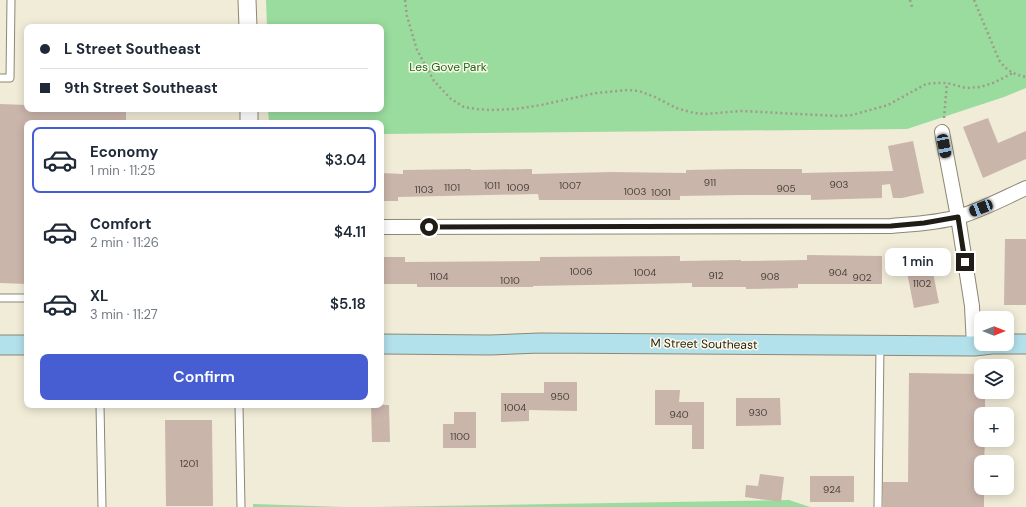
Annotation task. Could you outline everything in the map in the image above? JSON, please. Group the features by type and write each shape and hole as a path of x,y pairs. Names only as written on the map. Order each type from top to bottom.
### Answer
{"main road":[{"name":"M Street Southeast","path":"384,344 490,345 540,343 974,346"},
{"name":"M Street Southeast","path":"1014,344 1026,344"},
{"path":"0,345 24,345"}],"street":[{"path":"247,0 248,24"},
{"path":"942,132 958,217 972,306 974,346"},
{"path":"384,227 891,226 924,223 958,217 1026,188"}],"lane":[{"path":"0,78 10,78 11,0"},
{"path":"0,298 24,298"},
{"path":"878,507 880,346"},
{"path":"100,408 102,507"},
{"path":"239,408 241,507"}],"path":[{"path":"405,0 407,16 417,50 434,81 451,99 464,107 477,109 515,109 596,93 628,90 639,91 655,97 676,108 694,113 706,114 741,111 838,116 852,115 888,105 926,84 946,83 966,88 980,87 1013,73"},
{"path":"910,0 912,7"},
{"path":"974,0 999,60 1005,68 1013,73 1026,77"},
{"path":"942,132 946,83"}],"green space":[{"name":"Les Gove Park","path":"266,0 1026,0 1026,88 1004,97 907,129 384,134 384,120 269,120 268,112 384,112 384,24 267,24"},
{"path":"789,500 810,507 376,507"},
{"path":"253,504 344,507 253,507"}],"building":[{"path":"0,104 24,105 24,112 126,112 126,120 24,120 24,284 0,283"},
{"path":"988,118 998,143 1026,131 1026,159 983,178 963,127"},
{"path":"913,141 924,193 902,198 893,198 890,184 882,185 882,198 811,200 811,195 741,195 680,196 680,200 539,200 538,194 398,197 398,201 384,201 384,173 403,174 403,170 532,169 532,174 611,172 686,173 686,170 741,169 802,169 802,173 893,171 888,146"},
{"path":"1005,239 1026,239 1026,305 1004,305"},
{"path":"929,252 939,303 914,308 904,257"},
{"path":"807,255 882,256 882,284 798,284 798,288 746,289 746,287 692,287 692,283 533,287 417,287 417,284 384,284 384,257 405,257 405,262 540,261 540,257 680,256 680,261 807,260"},
{"path":"909,373 974,374 974,399 985,399 985,407 974,407 974,447 985,447 984,455 974,455 974,495 984,495 984,507 883,507 883,482 908,482"},
{"path":"544,382 577,382 577,411 529,410 529,421 501,422 501,393 544,393"},
{"path":"655,390 680,390 679,402 704,402 704,449 692,449 692,425 655,425"},
{"path":"736,398 780,398 781,425 736,426"},
{"path":"384,405 389,405 390,442 372,442 371,408 384,408"},
{"path":"454,412 476,412 476,448 443,448 443,424 454,424"},
{"path":"165,420 212,420 213,506 166,506"},
{"path":"760,474 784,477 781,502 745,497 746,485 758,486"},
{"path":"810,476 854,476 854,502 810,502"}],"route":[{"path":"429,227 891,226 924,223 958,217 965,262"}]}
